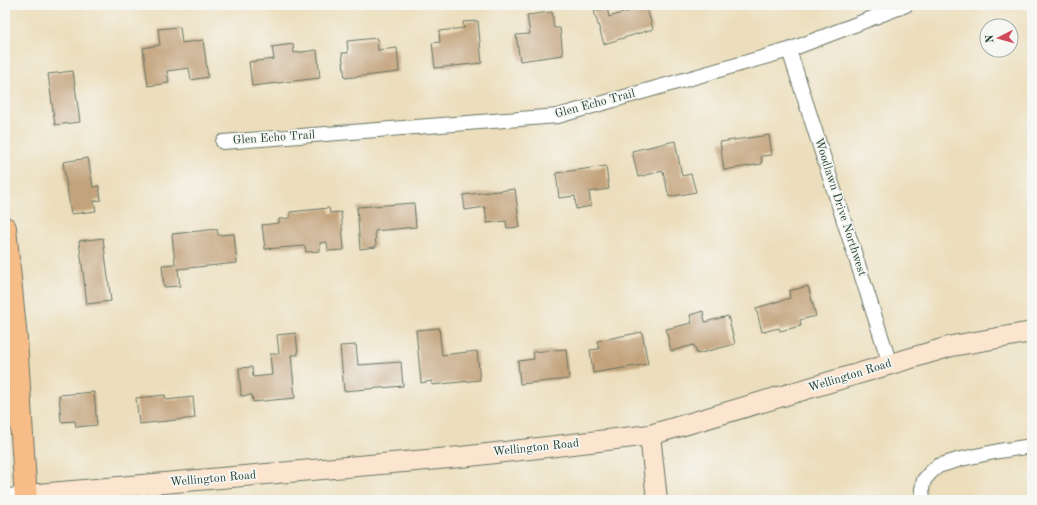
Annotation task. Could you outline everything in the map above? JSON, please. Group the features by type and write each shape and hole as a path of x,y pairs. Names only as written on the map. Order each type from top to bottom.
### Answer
{"main road":[{"path":"5,228 16,339 26,498"}],"street":[{"name":"Glen Echo Trail","path":"223,142 558,116 789,50 906,5"},
{"name":"Woodlawn Drive Northwest","path":"789,50 890,364"},
{"name":"Wellington Road","path":"26,498 461,457 650,435 952,346 1032,332"},
{"path":"650,435 657,500"},
{"path":"923,500 922,489 924,480 930,472 938,466 961,459 1032,446"},
{"path":"5,496 26,498"}],"building":[{"path":"646,6 653,29 604,44 594,11 607,8 609,17"},
{"path":"552,12 554,28 560,28 563,55 520,61 516,35 530,34 527,15"},
{"path":"478,21 482,63 435,68 432,43 440,42 439,31 464,28 463,22"},
{"path":"180,27 182,43 203,40 208,77 191,80 189,68 167,71 169,83 148,86 143,48 160,45 158,29"},
{"path":"377,38 378,50 397,48 399,72 345,78 342,53 348,53 347,41"},
{"path":"293,44 294,53 317,50 320,78 252,86 249,62 274,59 272,47"},
{"path":"73,71 80,122 55,125 48,74"},
{"path":"769,135 772,155 761,156 762,164 724,170 720,142"},
{"path":"675,141 682,176 691,174 696,192 669,197 663,171 638,177 632,151"},
{"path":"88,158 93,187 99,186 101,200 94,201 96,211 71,214 63,162"},
{"path":"606,166 609,189 589,192 591,206 576,209 575,196 559,198 556,173"},
{"path":"515,189 520,227 507,228 506,221 487,223 485,207 465,210 463,195"},
{"path":"414,203 416,227 375,231 376,247 360,249 357,207"},
{"path":"329,208 330,213 341,212 344,250 328,251 327,242 320,243 320,251 306,252 305,246 265,249 262,225 279,223 279,219 290,218 290,212"},
{"path":"217,229 218,235 234,234 237,263 178,269 180,286 164,287 162,265 175,264 172,234"},
{"path":"103,238 111,301 87,304 79,241"},
{"path":"808,286 816,316 800,320 801,326 780,331 779,328 762,332 756,308 790,298 789,291"},
{"path":"703,311 705,322 728,316 735,344 697,354 694,345 671,351 666,329 692,323 690,315"},
{"path":"439,328 442,355 477,351 480,380 432,385 432,381 421,383 416,330"},
{"path":"642,332 648,364 593,373 590,350 599,349 597,341"},
{"path":"296,333 298,355 291,355 295,398 253,402 252,395 241,396 239,368 252,367 253,377 272,375 270,354 279,354 277,335"},
{"path":"356,345 358,365 401,362 403,386 344,391 340,346"},
{"path":"566,349 569,379 520,384 518,361 534,359 533,352"},
{"path":"94,392 97,425 76,427 75,421 61,422 59,395"},
{"path":"165,395 166,400 193,397 195,418 139,424 136,398"}]}
